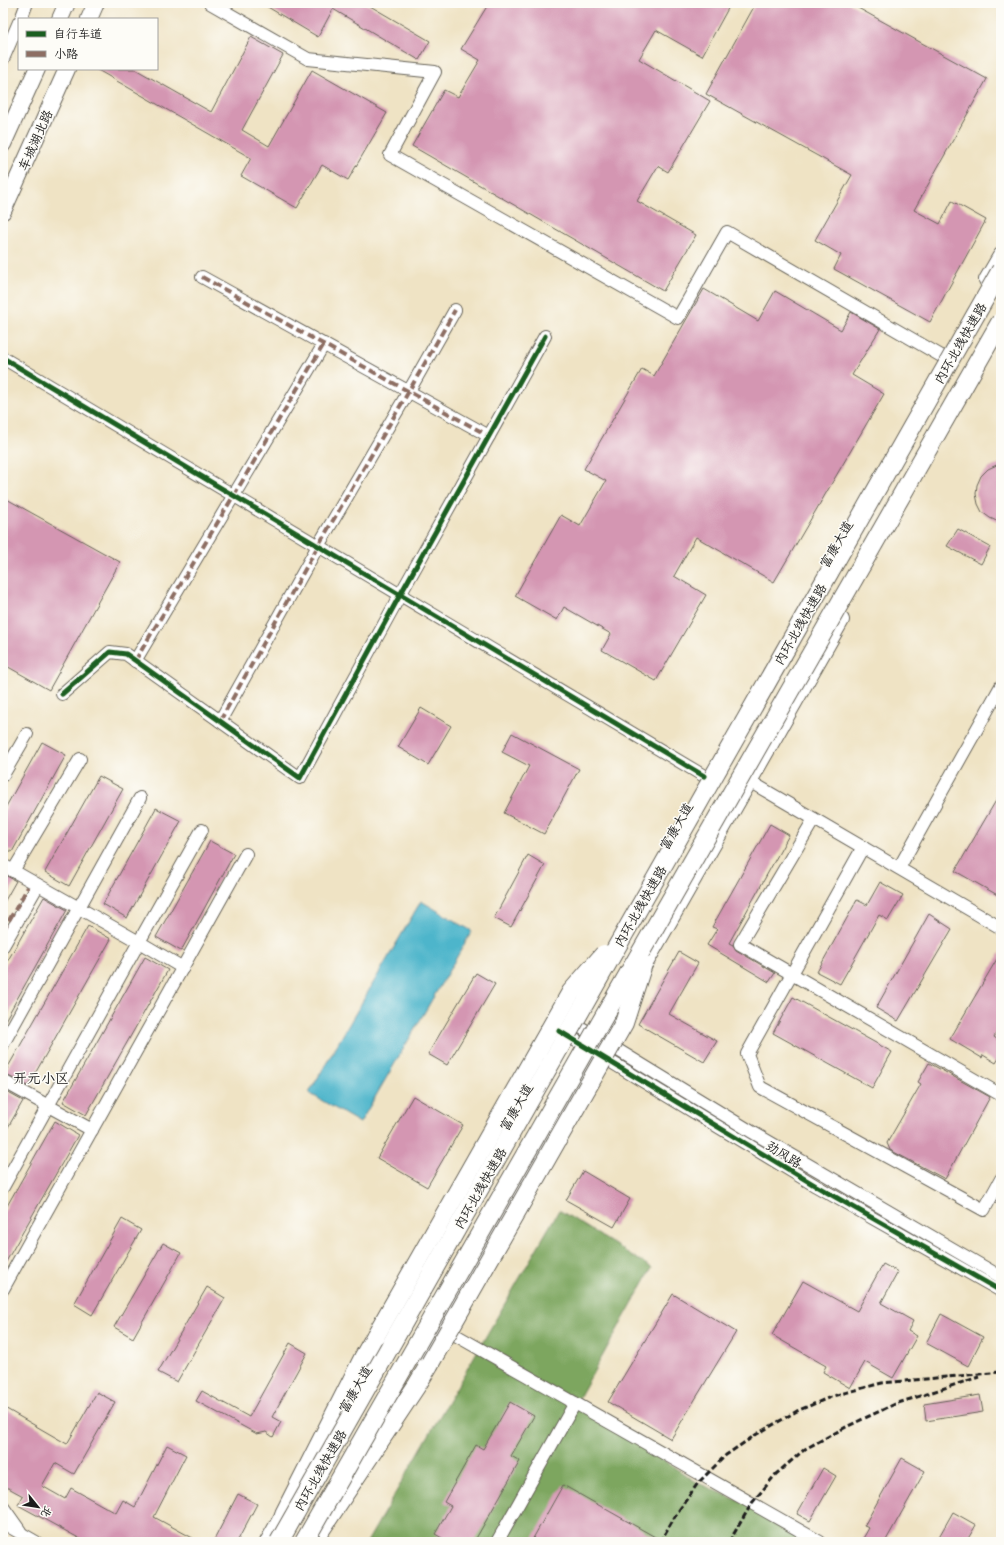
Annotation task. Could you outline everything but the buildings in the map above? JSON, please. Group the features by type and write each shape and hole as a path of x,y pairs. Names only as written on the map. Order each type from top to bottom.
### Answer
{"highway":[{"name":"内环北线快速路","path":"279,1542 1001,270"},
{"name":"内环北线快速路","path":"304,1542 1001,321"},
{"path":"284,1514 363,1358 571,992 614,943 677,841"},
{"path":"317,1536 429,1365 624,1023 644,960 697,854"}],"main road":[{"path":"60,18 67,3"},
{"path":"89,18 96,3"},
{"name":"车城湖北路","path":"3,144 37,70"},
{"name":"车城湖北路","path":"3,211 67,70"},
{"name":"富康大道","path":"268,1542 1001,256"},
{"path":"317,1536 1001,338"}],"street":[{"path":"20,18 28,3"},
{"path":"210,3 308,59 435,72 390,155 678,318 727,232 943,357"},
{"path":"3,59 18,24"},
{"path":"202,277 489,436"},
{"path":"220,721 318,546 409,392 455,310"},
{"path":"62,694 110,652 126,654 300,778 400,595 545,336"},
{"path":"135,661 324,344"},
{"path":"3,358 704,776"},
{"path":"899,868 1001,686"},
{"path":"3,774 27,734"},
{"path":"80,759 8,868 33,886 78,908 183,968"},
{"path":"749,781 1001,928"},
{"path":"3,1044 140,798"},
{"path":"814,819 740,944 1001,1095"},
{"path":"3,1187 202,830"},
{"path":"863,847 747,1054 760,1087 984,1210 1001,1179"},
{"path":"3,1289 246,854"},
{"path":"3,931 33,886"},
{"path":"3,946 33,886"},
{"name":"劲风路","path":"563,1025 752,1132 1001,1277"},
{"name":"劲风路","path":"598,1045 816,1186 1001,1291"},
{"path":"3,1080 92,1130"},
{"path":"438,1325 820,1542"},
{"path":"497,1542 575,1403"},
{"path":"3,1507 23,1535"},
{"path":"3,1523 36,1542"}],"green space":[{"path":"559,1210 652,1268 576,1403 698,1483 751,1506 817,1542 367,1542"}],"water":[{"path":"421,901 472,931 360,1123 309,1093"}],"railway":[{"path":"660,1542 677,1513 698,1483 726,1455 757,1434 797,1411 833,1396 882,1383 1001,1372"},
{"path":"729,1542 752,1503 776,1474 805,1449 848,1426 895,1404 979,1377"}],"marked path":[{"path":"202,277 489,436"},
{"path":"220,721 318,546 455,310"},
{"path":"135,661 324,344"},
{"path":"3,931 28,887"}],"cycle path":[{"path":"62,694 110,652 126,654 300,778 400,595 545,336"},
{"path":"3,358 704,776"},
{"path":"559,1031 816,1186 1001,1291"}],"district":[{"name":"开元小区","path":"41,1078"}]}
